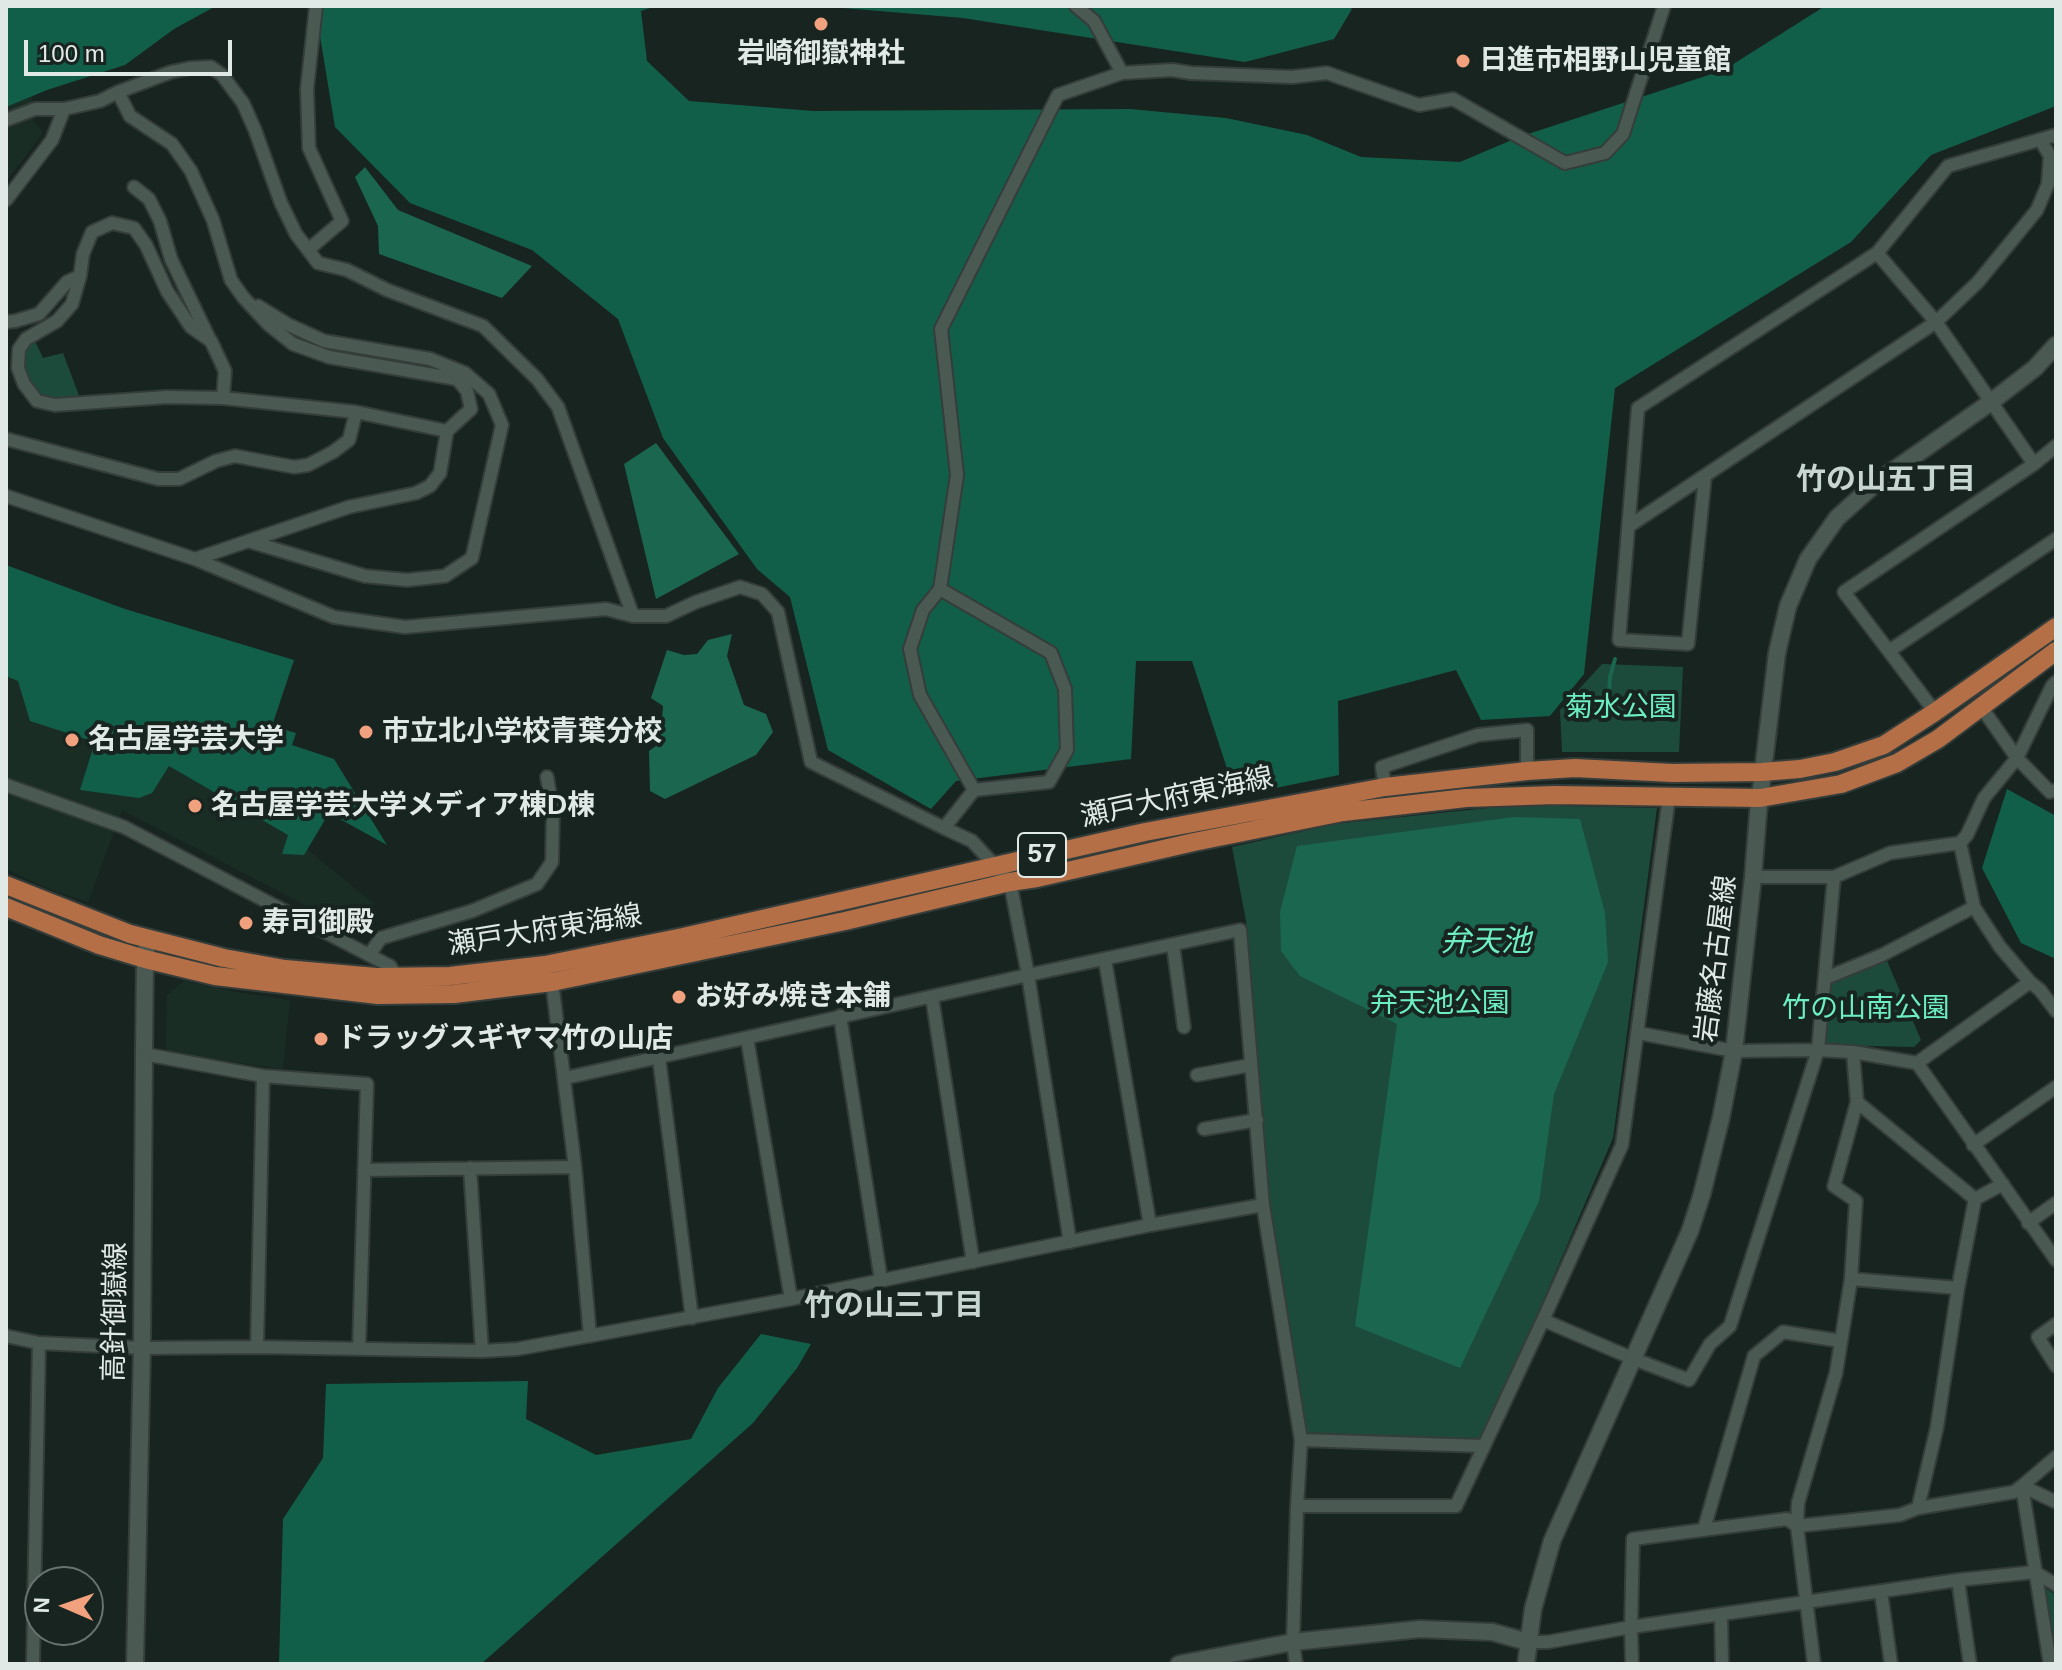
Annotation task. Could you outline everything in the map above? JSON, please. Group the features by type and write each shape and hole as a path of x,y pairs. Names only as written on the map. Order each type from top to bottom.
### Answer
{"main road":[{"name":"岩藤名古屋線","path":"1526,1664 1533,1609 1552,1541 1690,1231 1721,1118 1734,1051 1777,653 1788,606 1808,559 1837,518 1877,482 2035,368 2056,345"},
{"name":"瀬戸大府東海線","path":"6,885 130,934 224,958 285,969 397,977 450,976 545,965 683,937 1145,832 1385,787 1575,768 1672,773 1762,772 1835,762 1884,745 2056,627"},
{"name":"瀬戸大府東海線","path":"6,907 99,945 215,976 378,995 454,994 552,982 1343,812 1466,798 1555,795 1760,798 1841,784 1897,763 1938,739 2056,651"},
{"name":"高針御嶽線","path":"135,1664 142,1348 145,959 148,939"},
{"path":"1179,1664 1293,1642 1420,1629 1492,1632 1528,1642"}],"street":[{"path":"308,250 342,221 309,148 307,89 316,6"},
{"path":"1076,6 1094,21 1122,73"},
{"path":"974,790 920,695 910,649 923,610 940,589 957,475 941,329 1058,95 1122,73 1172,70 1292,77 1327,73 1419,105 1453,99 1565,163 1605,153 1623,134 1664,6"},
{"path":"6,120 35,109 64,109 100,101 171,72 190,68 211,67 222,75 243,103 296,234 318,263 347,270 387,290 483,326 537,379 558,407 633,616"},
{"path":"118,92 130,116 172,144 191,171 213,220 231,280 268,324 293,344 329,357 457,379 467,391 471,409 447,431 440,473 430,486 416,493 349,507 195,559"},
{"path":"6,200 52,140 64,109"},
{"path":"1705,476 1688,644 1619,640 1638,408 1877,253 1948,166 2056,135"},
{"path":"1629,526 1936,322 1978,282 2037,210 2048,184 2050,156 2041,141"},
{"path":"134,187 149,199 160,221 171,259 225,371 223,398"},
{"path":"211,341 191,327 167,291 146,245 134,228 112,223 92,232 83,254 72,304 57,321 26,339 19,349 18,368 24,384 37,401 55,405 167,397 223,398 356,412 447,431"},
{"path":"1877,253 1936,322 2034,464"},
{"path":"6,322 39,314 67,282 80,276"},
{"path":"231,280 249,301 324,341 430,359 465,373 489,394 502,425 472,558 445,576 407,580 365,576 248,541"},
{"path":"6,439 158,479 179,479 216,461 235,456 294,467 308,465 349,440 356,412"},
{"path":"1935,712 1844,592 2056,446"},
{"path":"6,496 195,559 334,617 405,627 606,609 633,616 666,616 740,587 762,594 778,612 811,762 972,841 1010,882 1028,975 1070,1242"},
{"path":"1889,651 2056,539"},
{"path":"940,589 1051,653 1065,689 1067,750 1049,782 974,790 944,828"},
{"path":"1753,877 1834,877 1890,853 1960,843 1967,835 1984,798 2017,758 2056,682"},
{"path":"1982,708 2017,758 2050,792 2056,790"},
{"path":"1385,787 1382,767 1478,735 1527,730 1527,771"},
{"path":"369,955 381,938 472,911 537,884 552,862 553,812 547,777"},
{"path":"6,785 124,827 390,966 397,977"},
{"path":"1297,1506 1456,1506 1622,1145 1669,797"},
{"path":"1960,843 1974,907 2000,947 2056,1011"},
{"path":"1543,1320 1689,1380 1710,1344 1730,1326 1818,1050 1834,877"},
{"path":"1826,978 1882,955 1974,907"},
{"path":"565,1078 1240,930 1263,1205 1301,1440 1293,1642 1296,1664"},
{"path":"1173,945 1184,1027"},
{"path":"1105,960 1150,1225"},
{"path":"552,982 575,1167 590,1336"},
{"path":"1638,1033 1734,1051 1853,1052 1917,1063 2030,982"},
{"path":"932,997 973,1262"},
{"path":"840,1016 881,1280"},
{"path":"747,1038 791,1299"},
{"path":"1814,1664 1797,1526 1798,1503 1836,1373 1851,1279 1856,1201 1834,1186 1857,1102 1853,1052"},
{"path":"144,1054 263,1076 367,1084 359,1349"},
{"path":"659,1058 692,1318"},
{"path":"1917,1063 2056,1260"},
{"path":"1197,1075 1251,1065"},
{"path":"257,1347 263,1076"},
{"path":"1973,1145 2056,1087"},
{"path":"1857,1102 1975,1199"},
{"path":"1204,1129 1257,1120"},
{"path":"364,1170 575,1167"},
{"path":"470,1168 482,1351"},
{"path":"1975,1199 2003,1184"},
{"path":"1918,1508 1937,1427 1975,1199"},
{"path":"2028,1223 2056,1203"},
{"path":"6,1336 39,1343 142,1348 517,1349 791,1299 1150,1225 1263,1205"},
{"path":"1851,1279 1958,1288"},
{"path":"2056,1324 2038,1337 2056,1366"},
{"path":"1704,1529 1754,1356 1783,1332 1841,1341"},
{"path":"33,1664 39,1343"},
{"path":"1301,1440 1484,1446"},
{"path":"1632,1664 1633,1539 1787,1519 1797,1526 1900,1515 1918,1508 2014,1492 2056,1457"},
{"path":"2022,1486 2056,1502"},
{"path":"2022,1486 2050,1664"},
{"path":"1528,1642 1548,1642 1631,1627 1958,1580 2035,1572 2056,1585"},
{"path":"1958,1580 1970,1664"},
{"path":"1881,1592 1891,1664"},
{"path":"1721,1614 1722,1664"}],"shaded area":[{"path":"6,6 29,6 33,121 43,133 6,182"},
{"path":"6,6 216,6 174,29 125,65 6,107"},
{"path":"315,6 656,6 641,11 647,61 689,101 813,111 1130,109 1226,118 1307,135 1361,157 1460,162 1519,137 1724,70 1825,6 2056,6 2056,106 1931,155 1851,242 1615,388 1584,674 1550,716 1481,720 1456,670 1338,701 1339,775 1236,796 1192,661 1136,661 1131,759 956,781 931,809 828,750 790,597 757,569 663,438 618,319 532,250 410,203 335,127"},
{"path":"819,6 1348,6 1352,9 1334,39 1245,62 963,18"},
{"path":"6,565 125,609 294,660 272,726 296,733 292,745 334,759 387,845 329,813 304,855 282,854 288,835 169,766 152,793 139,798 80,790 95,742 30,721 18,681 6,676"},
{"name":"名古屋学芸大学","path":"6,668 254,806 373,903 377,921 367,937 122,810 88,902 46,888 6,869"},
{"path":"2007,789 2056,816 2056,959 2021,943 1982,868"},
{"path":"184,981 290,1000 283,1069 170,1053 166,1049 167,995"},
{"path":"761,1334 811,1344 797,1368 753,1423 481,1664 279,1664 283,1519 323,1458 326,1384 528,1381 526,1419 596,1455 691,1439 718,1388"}],"green space":[{"path":"35,341 43,358 63,353 80,398 57,400 39,397 28,384 23,367 25,350"},
{"name":"菊水公園","path":"1602,664 1683,667 1679,752 1562,752 1560,710"},
{"name":"弁天池公園","path":"1516,805 1657,808 1613,1138 1481,1446 1308,1437 1268,1210 1246,921 1232,847 1335,824"},
{"name":"竹の山南公園","path":"1887,961 1921,1040 1914,1047 1824,1045 1830,982"},
{"path":"2040,1585 2056,1595 2056,1664 2053,1664"}],"water":[{"path":"365,167 398,210 532,266 502,298 379,254 378,226 355,177"},
{"path":"656,443 739,554 656,599 624,464"},
{"path":"732,634 727,656 744,705 766,714 773,732 756,755 665,799 650,791 649,751 660,743 663,706 651,698 667,650 684,655 697,654 708,640"},
{"name":"弁天池","path":"1514,817 1580,819 1605,913 1608,962 1554,1094 1539,1201 1460,1368 1355,1326 1397,1024 1300,976 1281,951 1280,912 1297,846"}],"waterway":[{"path":"1609,695 1615,659"}],"place":[{"name":"岩崎御嶽神社","path":"821,24"},
{"name":"日進市相野山児童館","path":"1463,61"},
{"name":"市立北小学校青葉分校","path":"366,732"},
{"name":"名古屋学芸大学","path":"72,740"},
{"name":"名古屋学芸大学メディア棟D棟","path":"195,806"},
{"name":"寿司御殿","path":"246,923"},
{"name":"お好み焼き本舗","path":"679,997"},
{"name":"ドラッグスギヤマ竹の山店","path":"321,1039"}],"district":[{"name":"竹の山五丁目","path":"1886,481"},
{"name":"竹の山三丁目","path":"894,1307"}]}
